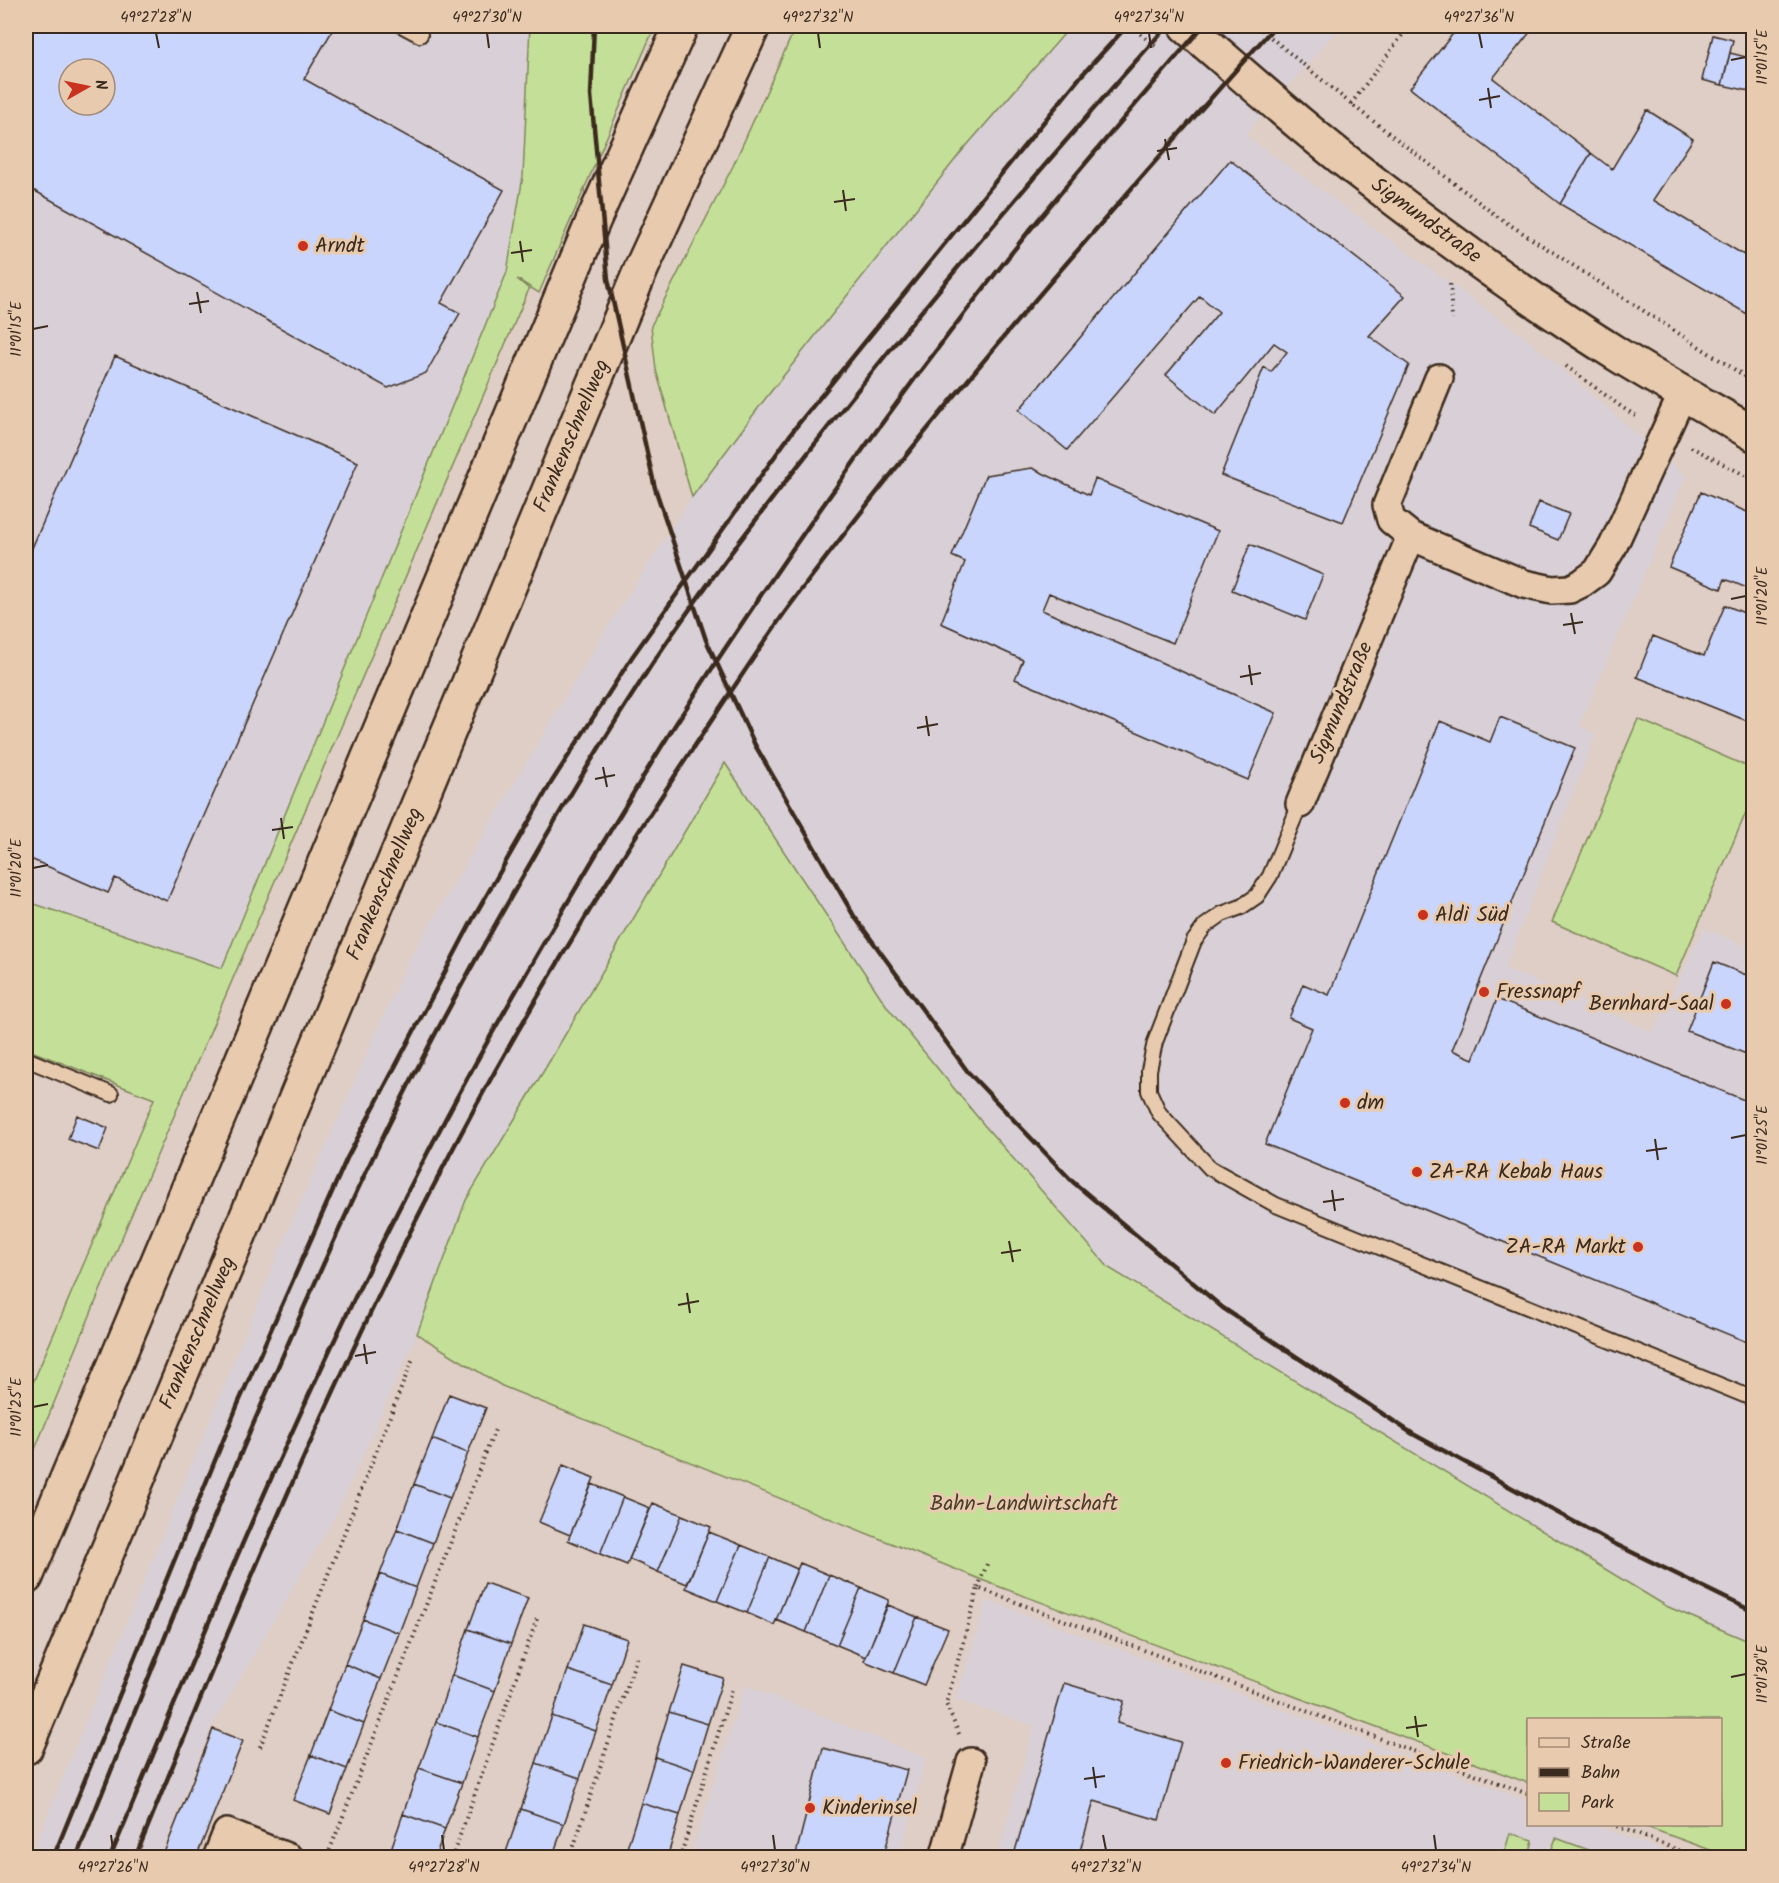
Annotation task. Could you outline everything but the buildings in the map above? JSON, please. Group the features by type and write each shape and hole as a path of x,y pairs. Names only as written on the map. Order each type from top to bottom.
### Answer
{"main road":[{"path":"26,1577 589,230 681,26"},
{"name":"Frankenschnellweg","path":"26,1747 642,267 753,26"},
{"name":"Sigmundstraße","path":"1186,26 1297,122 1436,230 1576,327 1754,434"}],"street":[{"path":"1439,378 1387,505 1391,520 1411,536 1524,584 1552,590 1570,589 1582,584 1598,572 1613,546 1683,393"},
{"name":"Sigmundstraße","path":"1300,804 1411,536"},
{"path":"944,1857 971,1762"},
{"path":"217,1857 227,1833 289,1857"}],"lane":[{"path":"403,26 420,35"},
{"path":"1300,804 1270,876 1257,896 1241,907 1222,914 1205,926 1194,941 1155,1042 1151,1060 1149,1091 1159,1113 1210,1168 1276,1205 1754,1399"},
{"path":"26,1059 111,1094"}],"path":[{"path":"1257,26 1351,104 1498,217 1754,382"},
{"path":"1351,104 1409,26"},
{"path":"1449,280 1452,320"},
{"path":"1716,461 1754,480"},
{"path":"260,1748 413,1359"},
{"path":"320,1857 329,1852 496,1427"},
{"path":"971,1762 946,1704 978,1588 987,1564"},
{"path":"978,1588 1527,1794"},
{"path":"452,1857 538,1616"},
{"path":"570,1857 638,1653"},
{"path":"680,1857 732,1689"},
{"path":"1616,1826 1700,1857"}],"shaded area":[{"path":"26,26 530,26 523,176 507,272 222,968 26,901"},
{"path":"1072,26 1341,26 1245,135 1526,338 1686,476 1579,726 1596,734 1505,968 1653,1032 1704,928 1753,949 1753,1643 1666,1606 1109,1268 984,1125 888,1008 725,763 466,1200 417,1334 337,1513 211,1728 160,1857 30,1858 280,1249 409,959 608,626 692,497 765,399 962,151"},
{"name":"Friedrich-Wanderer-Schule","path":"987,1600 1527,1801 1527,1826 1596,1826 1682,1857 997,1857 1034,1726 956,1699"},
{"name":"Kinderinsel","path":"745,1685 926,1758 900,1857 690,1858"}],"green space":[{"path":"530,26 655,26 539,293 517,279 529,289 128,1223 26,1471 26,1399 154,1099 26,1049 26,901 222,968 507,272 523,176"},
{"path":"796,26 1071,26 962,151 765,399 692,497 656,370 651,326 733,166"},
{"path":"1638,719 1753,769 1753,796 1676,976 1552,922"},
{"name":"Bahn-Landwirtschaft","path":"725,763 888,1008 984,1125 1109,1268 1666,1606 1753,1643 1753,1857 1730,1857 1644,1826 1722,1826 1722,1718 1527,1718 1527,1783 992,1584 502,1386 417,1334 466,1200"},
{"path":"1510,1833 1533,1840 1529,1857 1503,1857"},
{"path":"1556,1838 1608,1857 1549,1857"}],"railway":[{"path":"594,26 591,95 608,279 655,488 706,640 755,745 854,916 968,1072 1073,1182 1223,1308 1413,1434 1613,1543 1754,1612"},
{"path":"53,1858 238,1404 347,1158 474,917 551,783 632,657 795,428 1081,76 1127,26"},
{"path":"76,1858 247,1439 357,1191 458,992 570,795 652,664 715,574 781,487 951,276 1167,26"},
{"path":"110,1858 253,1520 328,1353 432,1145 479,1057 604,841 668,737 760,596 891,411 1029,231 1203,26"},
{"path":"135,1858 276,1520 351,1353 479,1100 607,882 766,639 843,536 1024,313 1275,26"}],"place":[{"name":"Arndt","path":"303,246"},
{"name":"Aldi Süd","path":"1423,915"},
{"name":"Fressnapf","path":"1484,992"},
{"name":"Bernhard-Saal","path":"1726,1004"},
{"name":"dm","path":"1345,1103"},
{"name":"ZA-RA Kebab Haus","path":"1417,1172"},
{"name":"ZA-RA Markt","path":"1638,1247"},
{"name":"Friedrich-Wanderer-Schule","path":"1226,1763"},
{"name":"Kinderinsel","path":"810,1808"}]}
